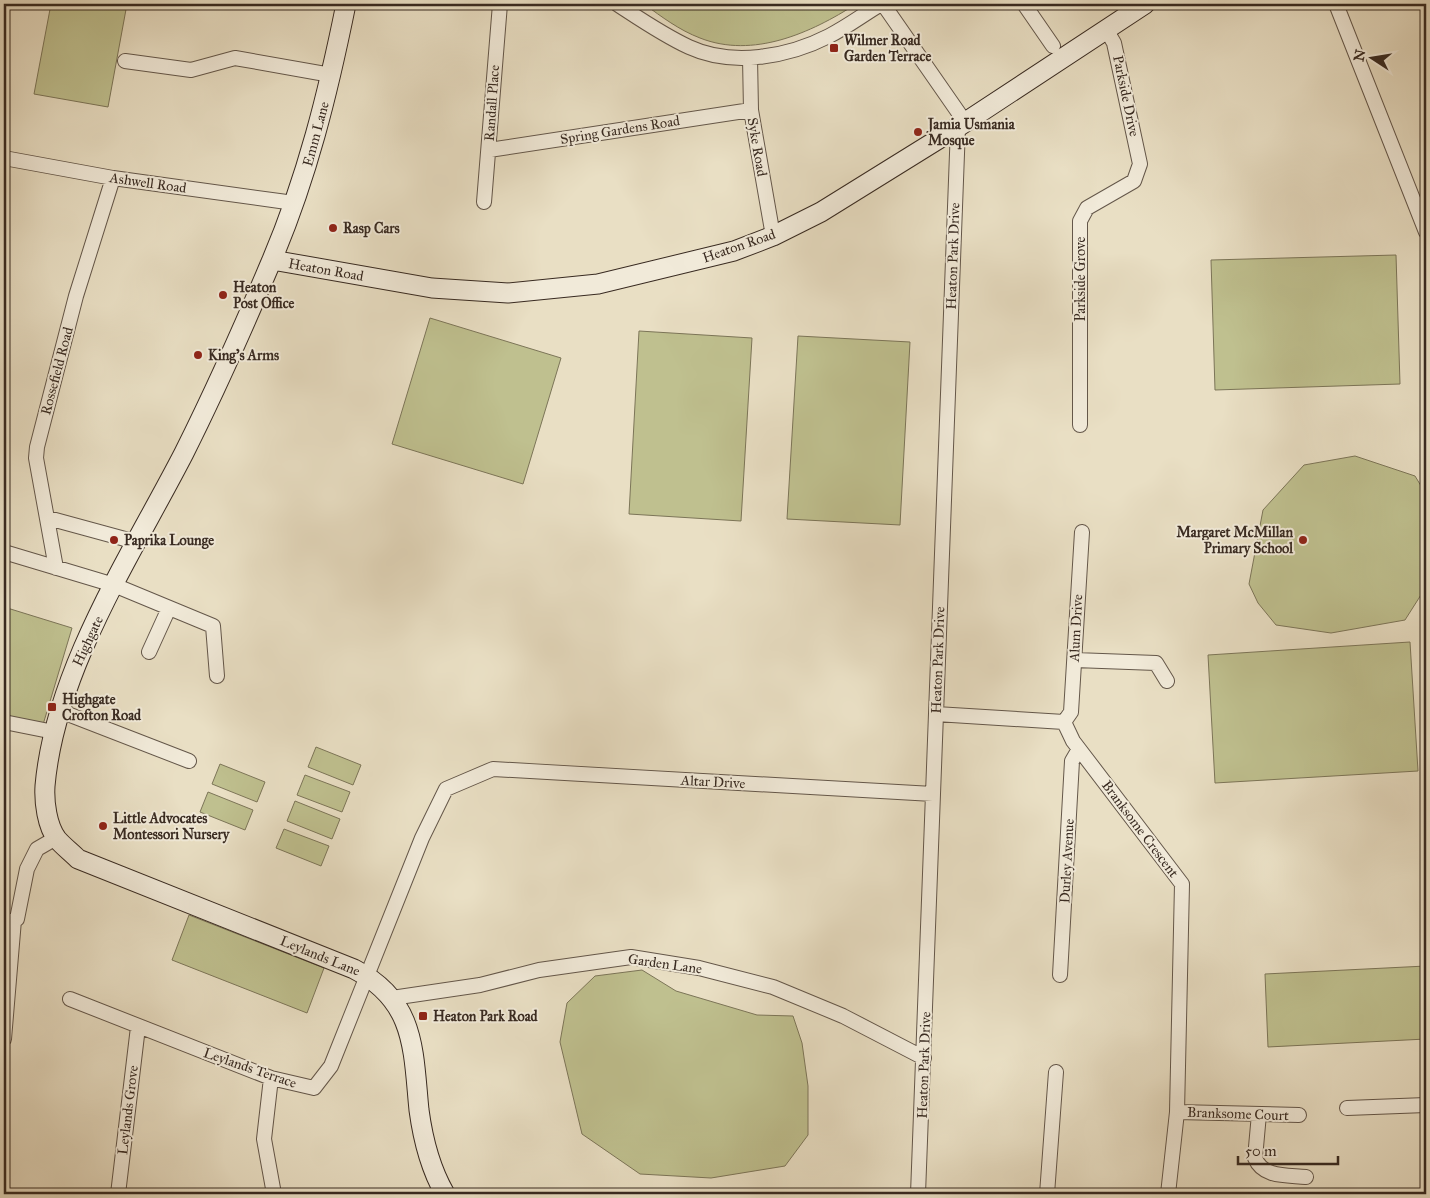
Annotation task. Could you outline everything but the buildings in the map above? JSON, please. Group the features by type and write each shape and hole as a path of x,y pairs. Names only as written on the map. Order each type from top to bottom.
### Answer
{"street":[{"name":"Emm Lane","path":"272,260 312,153 346,4"},
{"name":"Randall Place","path":"484,202 500,4"},
{"path":"617,4 690,48 726,57 750,58 785,53 829,36 882,4 962,124"},
{"path":"1024,4 1053,46"},
{"name":"Heaton Road","path":"272,260 432,288 508,293 598,284 705,259 773,236 821,212 1107,31 1145,4"},
{"path":"1336,4 1426,232"},
{"name":"Parkside Drive","path":"1107,31 1114,43 1140,164"},
{"path":"125,61 191,70 235,58 331,75"},
{"name":"Syke Road","path":"750,58 751,110 773,236"},
{"name":"Spring Gardens Road","path":"489,150 751,110"},
{"name":"Heaton Park Drive","path":"918,1194 936,714 962,124"},
{"name":"Ashwell Road","path":"4,158 113,178 294,203"},
{"name":"Parkside Grove","path":"1080,425 1080,220 1087,208 1134,181 1140,164"},
{"name":"Rossefield Road","path":"56,568 36,458 36,447 76,296 113,178"},
{"name":"Highgate","path":"56,838 47,812 45,787 54,732 80,654 184,452 272,260"},
{"path":"48,518 136,542"},
{"name":"Alum Drive","path":"1064,722 1072,712 1082,532"},
{"path":"4,552 114,585 213,626 217,676"},
{"path":"149,652 169,608"},
{"path":"1075,660 1156,663 1167,681"},
{"path":"60,711 189,761"},
{"path":"936,714 1064,722"},
{"path":"4,722 54,732"},
{"name":"Branksome Crescent","path":"1064,722 1080,749 1182,884 1176,1112 1168,1194"},
{"name":"Durley Avenue","path":"1060,975 1072,761 1080,749"},
{"name":"Altar Drive","path":"368,976 422,838 446,789 493,769 933,794"},
{"path":"4,1039 14,920 18,919 27,869 37,849 56,838"},
{"name":"Leylands Lane","path":"56,838 78,859 368,976 392,998 399,1008 412,1037 424,1140 437,1180 445,1194"},
{"name":"Garden Lane","path":"392,998 480,985 540,970 632,956 699,968 773,988 843,1016 924,1058"},
{"name":"Leylands Terrace","path":"70,1000 271,1078 314,1088 331,1066 368,976"},
{"name":"Leylands Grove","path":"118,1194 138,1027"},
{"path":"1047,1194 1056,1072"},
{"path":"271,1078 264,1139 274,1194"},
{"path":"1346,1108 1426,1105"},
{"name":"Branksome Court","path":"1176,1112 1299,1116"},
{"path":"1259,1114 1255,1158 1258,1164 1272,1174 1306,1177"}],"green space":[{"path":"51,4 127,4 108,107 34,94"},
{"path":"644,4 856,4 839,15 801,33 781,40 740,46 720,44 692,35"},
{"path":"1396,255 1400,384 1215,390 1211,260"},
{"path":"430,318 561,358 523,484 392,444"},
{"path":"639,331 752,338 741,521 629,514"},
{"path":"798,336 910,342 900,525 787,519"},
{"path":"1355,456 1415,476 1426,494 1426,587 1405,620 1331,633 1276,625 1258,603 1249,584 1263,510 1304,465"},
{"path":"4,607 72,628 42,728 4,717"},
{"path":"1410,642 1418,771 1215,783 1208,655"},
{"path":"316,747 361,765 353,785 308,767"},
{"path":"220,764 265,782 257,802 212,784"},
{"path":"305,775 350,792 342,812 297,795"},
{"path":"208,792 253,810 245,830 200,812"},
{"path":"295,801 340,819 332,839 287,821"},
{"path":"284,829 329,846 321,866 276,848"},
{"path":"189,915 324,968 307,1013 172,960"},
{"path":"1426,966 1426,1039 1268,1047 1265,974"},
{"path":"642,970 676,991 757,1015 793,1016 802,1043 808,1086 808,1135 785,1166 711,1178 640,1174 582,1134 560,1042 567,1003 595,976"}],"place":[{"name":"Wilmer Road Garden Terrace","path":"834,48"},
{"name":"Jamia Usmania Mosque","path":"918,132"},
{"name":"Rasp Cars","path":"333,228"},
{"name":"Heaton Post Office","path":"223,295"},
{"name":"King's Arms","path":"198,355"},
{"name":"Paprika Lounge","path":"114,540"},
{"name":"Margaret McMillan Primary School","path":"1303,540"},
{"name":"Highgate Crofton Road","path":"52,707"},
{"name":"Little Advocates Montessori Nursery","path":"103,826"},
{"name":"Heaton Park Road","path":"423,1016"}]}
